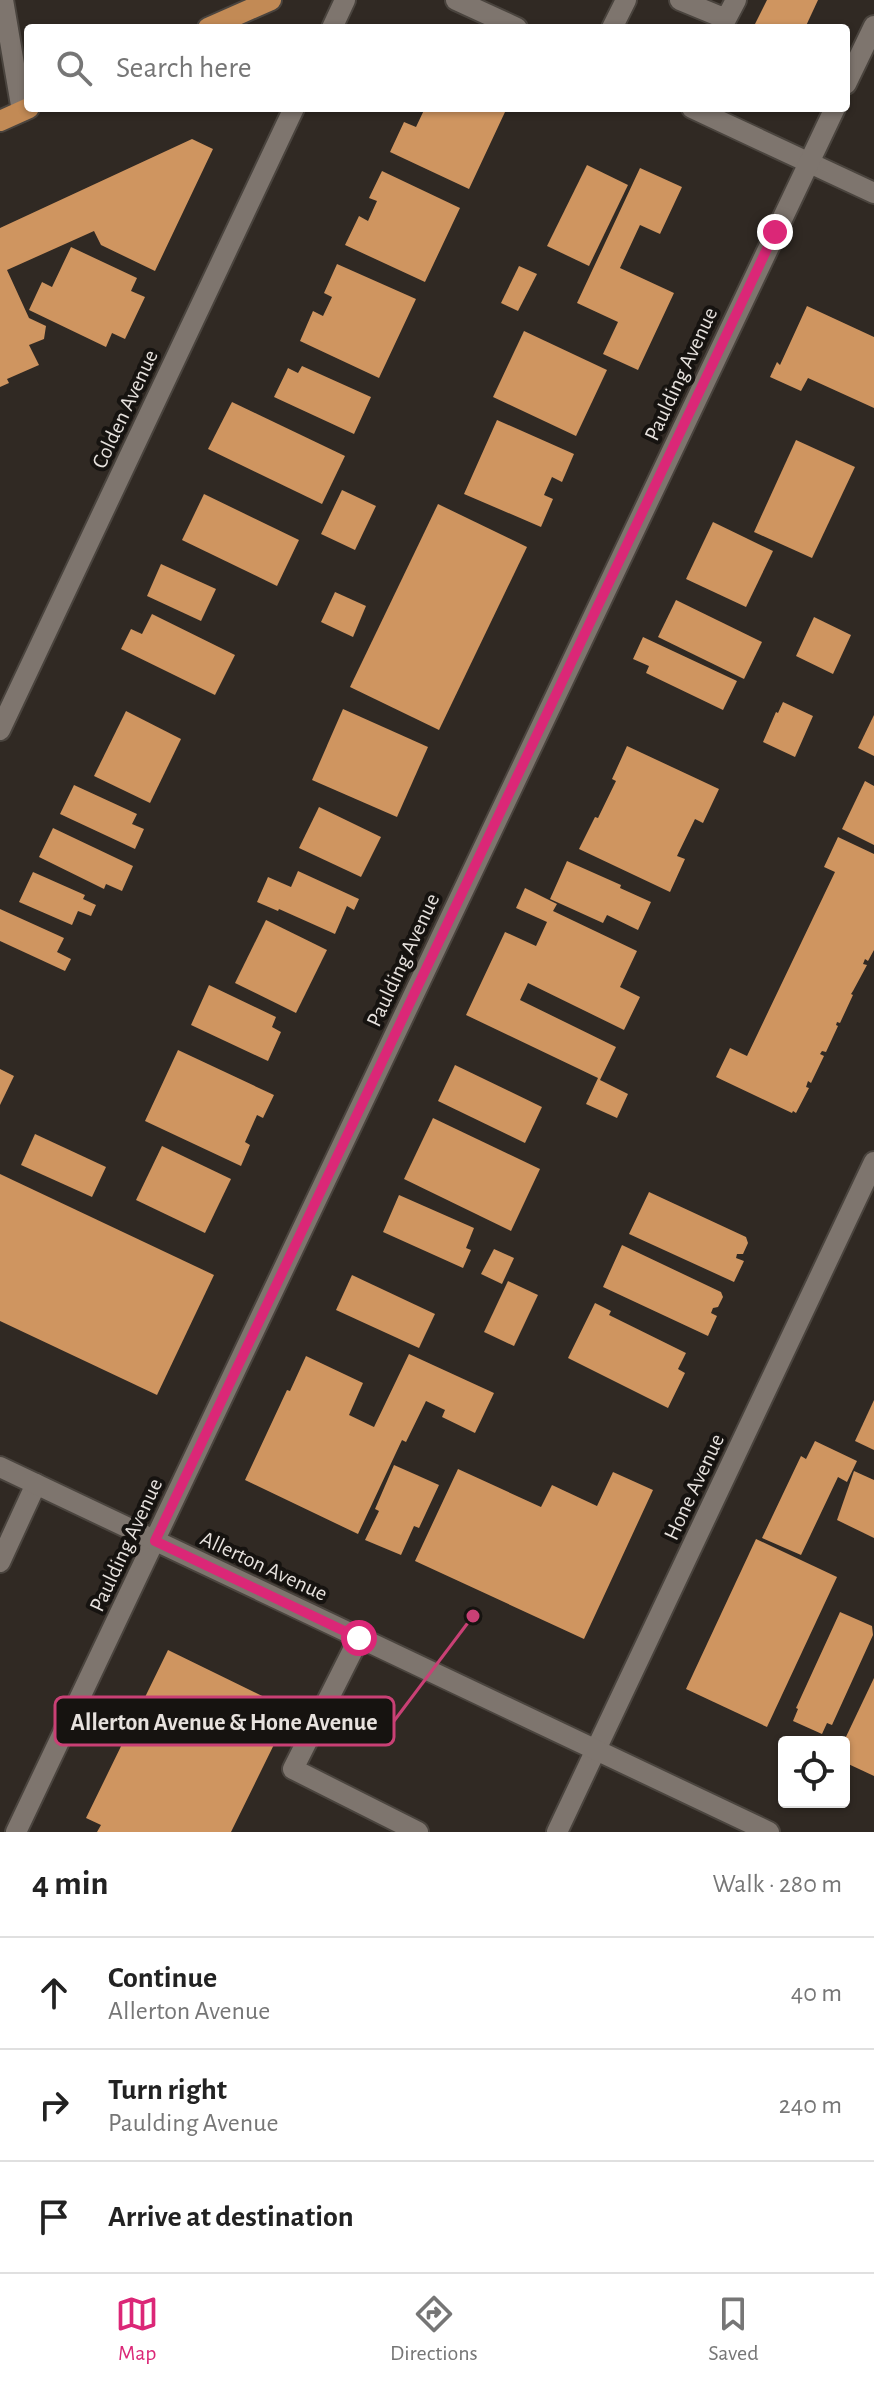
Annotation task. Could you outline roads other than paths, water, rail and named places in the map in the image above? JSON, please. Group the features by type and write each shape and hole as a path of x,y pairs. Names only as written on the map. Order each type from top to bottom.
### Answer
{"main road":[{"path":"217,24 271,0"},
{"path":"0,121 24,111"}],"street":[{"path":"3,0 24,100"},
{"path":"334,24 345,0"},
{"path":"456,0 508,24"},
{"path":"614,24 626,0"},
{"path":"680,0 726,19 736,0"},
{"path":"850,76 874,26"},
{"name":"Colden Avenue","path":"0,730 292,112"},
{"path":"701,112 874,193"},
{"name":"Paulding Avenue","path":"16,1832 833,112"},
{"name":"Hone Avenue","path":"557,1832 874,1162"},
{"name":"Allerton Avenue","path":"0,1467 769,1832"},
{"path":"1,1559 36,1484"},
{"path":"359,1638 293,1769 418,1832"}],"place":[{"name":"Allerton Avenue & Hone Avenue","path":"473,1616"}]}
